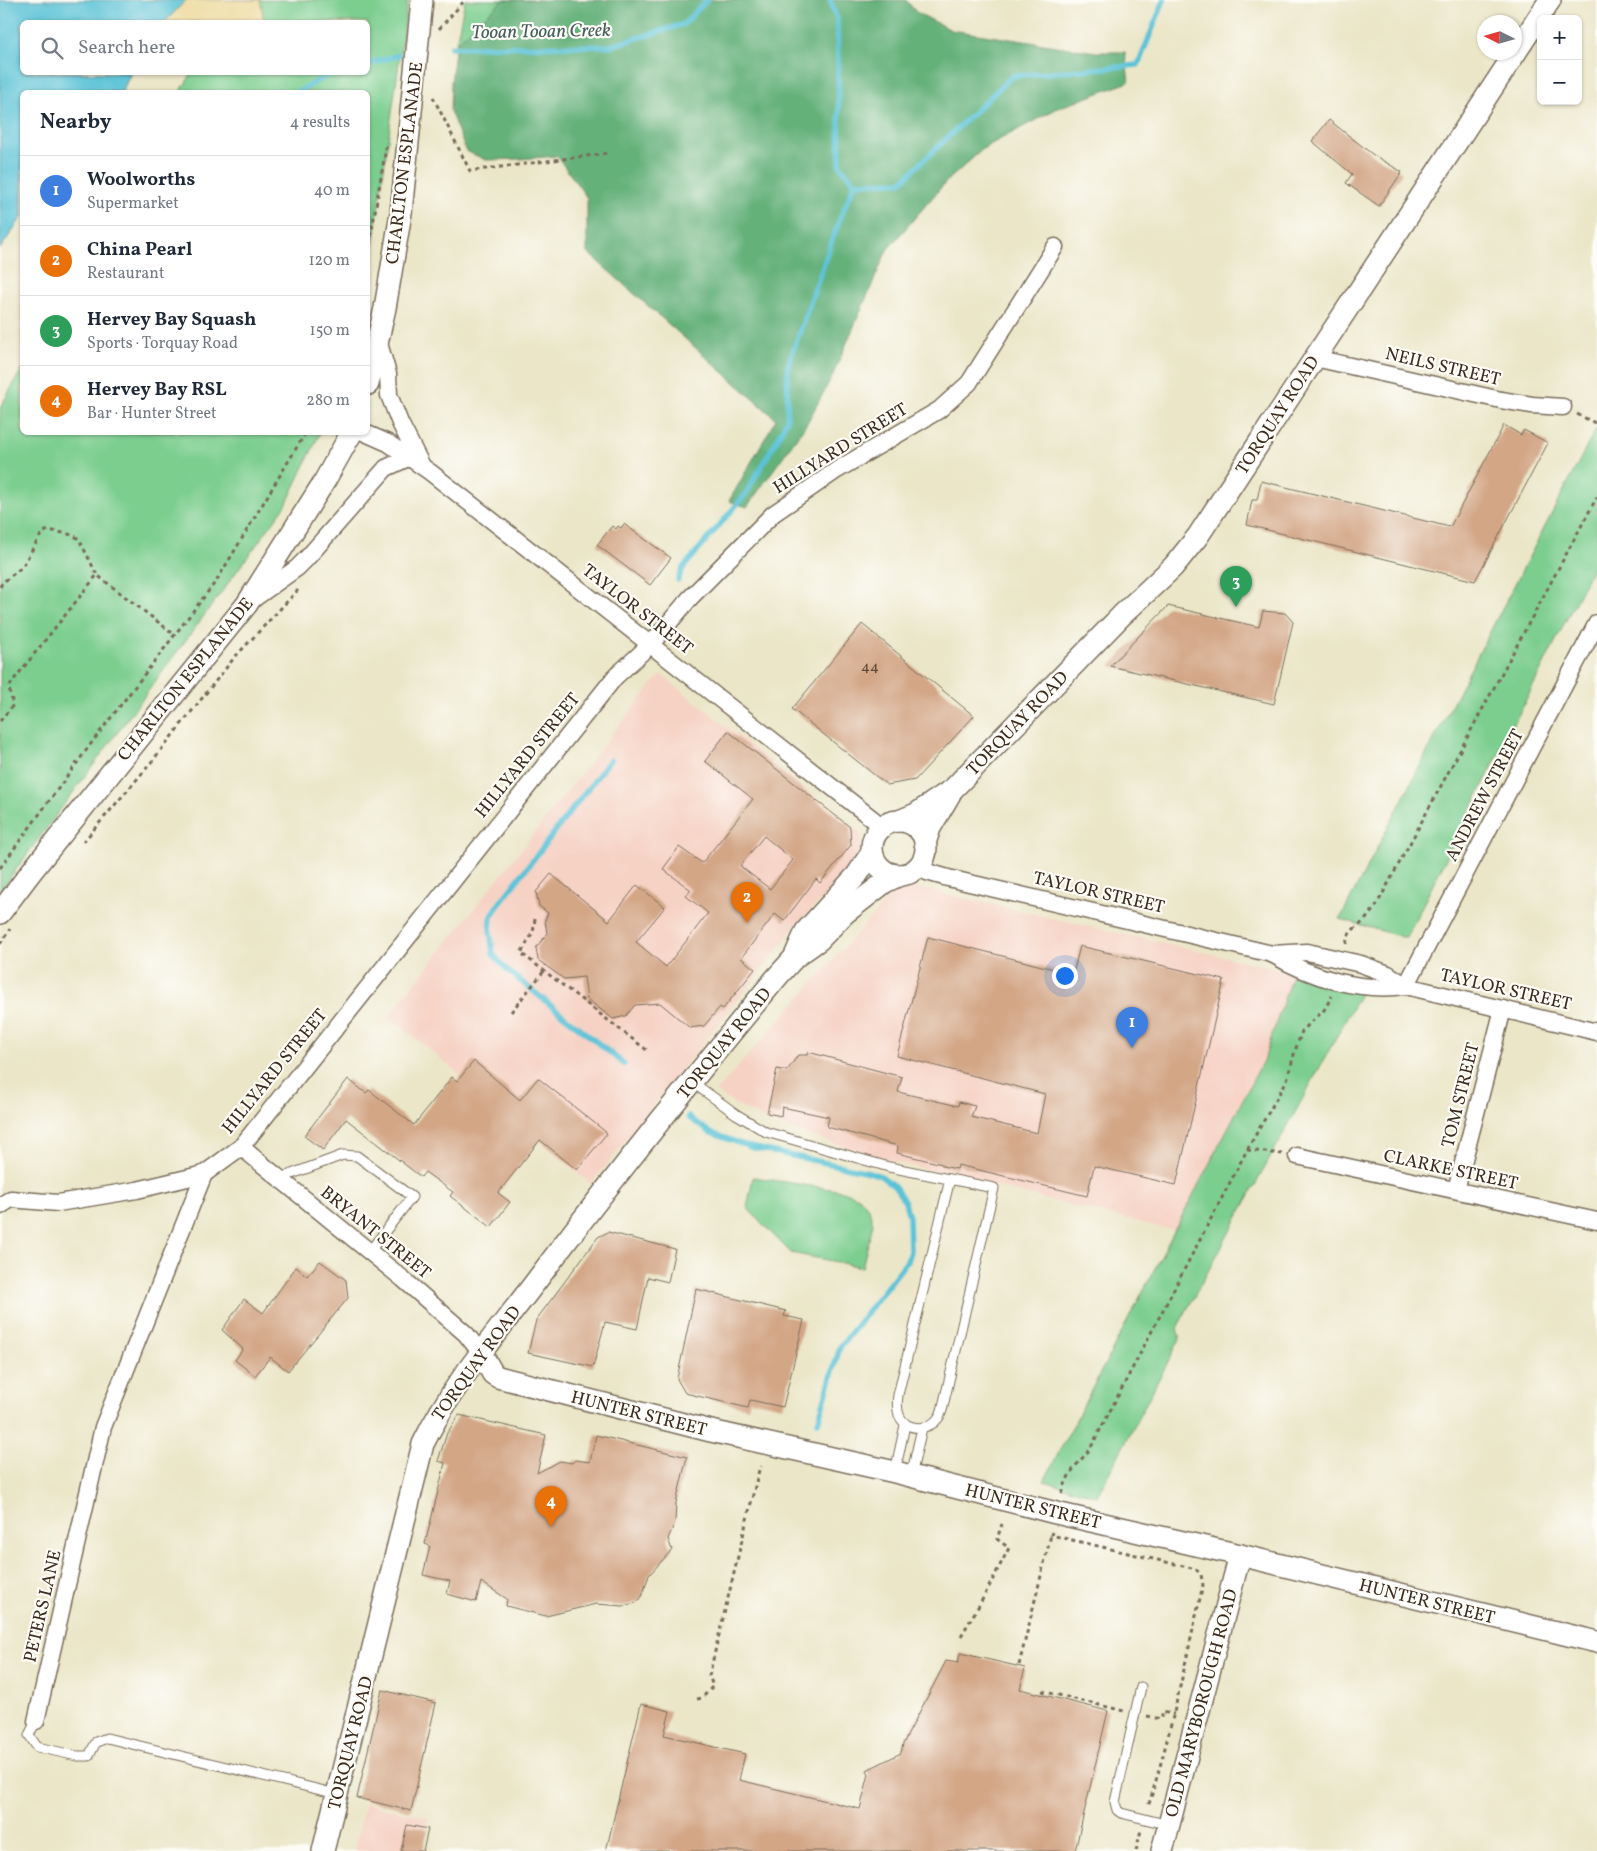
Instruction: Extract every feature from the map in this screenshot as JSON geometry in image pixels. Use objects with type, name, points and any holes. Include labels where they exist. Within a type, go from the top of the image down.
[{"type":"street","name":"CHARLTON ESPLANADE","points":[[370,375],[401,213],[422,0]]},
{"type":"street","name":"TORQUAY ROAD","points":[[899,821],[916,814],[953,789],[1122,615],[1173,568],[1198,536],[1550,0]]},
{"type":"street","name":"HILLYARD STREET","points":[[0,1206],[11,1199],[58,1203],[137,1190],[204,1174],[241,1146],[613,679],[651,644],[690,598],[773,514],[837,470],[939,410],[969,383],[1055,248]]},
{"type":"street","points":[[247,604],[302,563],[386,468],[416,462],[390,395],[388,374],[378,340]]},
{"type":"street","name":"NEILS STREET","points":[[1315,358],[1501,400],[1563,407]]},
{"type":"street","name":"CHARLTON ESPLANADE","points":[[5,921],[31,872],[247,604],[324,482],[350,435]]},
{"type":"street","name":"TAYLOR STREET","points":[[370,435],[388,443],[416,462],[651,644],[874,820],[880,828]]},
{"type":"street","name":"ANDREW STREET","points":[[1406,986],[1597,623]]},
{"type":"street","name":"TORQUAY ROAD","points":[[925,843],[930,828],[953,789]]},
{"type":"street","points":[[892,821],[908,822],[916,827],[922,834],[925,843],[923,859],[909,871],[885,872],[879,867],[872,852],[874,835],[880,828],[892,821]]},
{"type":"street","name":"TORQUAY ROAD","points":[[795,957],[806,931],[858,875],[872,852]]},
{"type":"street","name":"TORQUAY ROAD","points":[[323,1851],[423,1444],[436,1417],[481,1353],[573,1231],[758,999],[795,957],[819,940],[845,913],[885,882],[909,871]]},
{"type":"street","name":"TAYLOR STREET","points":[[909,871],[927,872],[1272,954],[1307,952],[1361,964],[1388,974],[1406,986]]},
{"type":"street","name":"TAYLOR STREET","points":[[1272,954],[1291,965],[1336,981],[1365,988],[1406,986],[1597,1032]]},
{"type":"street","name":"TOM STREET","points":[[1456,1190],[1503,1008]]},
{"type":"street","name":"BRYANT STREET","points":[[241,1146],[466,1334],[481,1353]]},
{"type":"street","name":"CLARKE STREET","points":[[1297,1156],[1597,1221]]},
{"type":"street","name":"PETERS LANE","points":[[36,1721],[103,1426],[204,1174]]},
{"type":"street","name":"HUNTER STREET","points":[[481,1353],[493,1374],[498,1377],[752,1441],[903,1474],[1056,1513],[1240,1555],[1597,1642]]},
{"type":"street","name":"OLD MARYBOROUGH ROAD","points":[[1162,1851],[1240,1555]]},
{"type":"lane","points":[[692,1082],[736,1114],[766,1132],[889,1168],[994,1188],[939,1417],[931,1426],[922,1428],[906,1425]]},
{"type":"lane","points":[[281,1178],[343,1156],[357,1156],[412,1197],[369,1252]]},
{"type":"lane","points":[[903,1474],[906,1425],[899,1416],[897,1406],[898,1395],[950,1179]]},
{"type":"lane","points":[[903,1474],[922,1428]]},
{"type":"lane","points":[[1141,1687],[1115,1802],[1117,1810],[1121,1813],[1169,1825]]},
{"type":"lane","name":"PETERS LANE","points":[[36,1721],[29,1736],[37,1747],[77,1756],[89,1756],[96,1742],[107,1738],[337,1794]]},
{"type":"path","points":[[439,36],[440,27],[466,0]]},
{"type":"path","points":[[434,91],[433,100],[470,171],[609,153]]},
{"type":"path","points":[[370,240],[388,134]]},
{"type":"path","points":[[1563,407],[1597,424]]},
{"type":"path","points":[[0,868],[93,741],[217,580],[304,435]]},
{"type":"path","points":[[1341,960],[1348,936],[1353,928],[1363,922],[1374,908],[1597,498]]},
{"type":"path","points":[[0,587],[2,582],[22,567],[42,533],[48,530],[73,535],[80,539],[97,575],[175,635]]},
{"type":"path","points":[[0,721],[13,705],[10,688],[12,682],[97,575]]},
{"type":"path","points":[[81,843],[146,770],[234,658],[302,586]]},
{"type":"path","points":[[535,919],[533,933],[521,953],[648,1051]]},
{"type":"path","points":[[0,944],[5,921]]},
{"type":"path","points":[[511,1012],[544,971]]},
{"type":"path","points":[[1019,1665],[1056,1513],[1066,1480],[1073,1468],[1090,1449],[1247,1150],[1287,1080],[1302,1031],[1330,1002],[1336,981]]},
{"type":"path","points":[[1247,1150],[1297,1156]]},
{"type":"path","points":[[697,1699],[702,1698],[713,1686],[709,1676],[761,1466]]},
{"type":"path","points":[[961,1636],[982,1602],[1009,1548],[996,1539],[1002,1524]]},
{"type":"path","points":[[1051,1535],[1196,1569],[1201,1576],[1202,1585],[1174,1714],[1136,1851]]},
{"type":"path","points":[[1042,1691],[1161,1719],[1163,1711],[1174,1714]]},
{"type":"shaded area","points":[[662,675],[859,832],[862,839],[861,851],[859,856],[819,902],[800,921],[591,1184],[389,1016],[654,682]]},
{"type":"shaded area","points":[[901,884],[1283,970],[1292,975],[1265,1057],[1175,1231],[880,1158],[772,1123],[734,1104],[716,1091]]},
{"type":"shaded area","points":[[365,1803],[429,1818],[421,1851],[354,1851]]},
{"type":"green space","points":[[233,0],[408,0],[370,266],[370,90],[181,90],[191,75],[370,75],[370,20],[221,20]]},
{"type":"green space","points":[[465,0],[542,0],[456,43]]},
{"type":"green space","points":[[503,0],[906,0],[916,12],[951,30],[1096,52],[1125,52],[1129,82],[1058,108],[984,148],[945,183],[887,250],[832,377],[807,423],[747,507],[729,501],[776,419],[587,252],[587,198],[557,156],[486,160],[466,151],[450,111],[456,43]]},
{"type":"green space","points":[[20,373],[20,435],[319,435],[286,505],[0,891],[0,408]]},
{"type":"green space","points":[[1597,427],[1597,559],[1406,938],[1340,919]]},
{"type":"green space","points":[[1292,975],[1361,992],[1177,1328],[1180,1339],[1097,1496],[1044,1481],[1265,1057]]},
{"type":"green space","points":[[753,1177],[843,1191],[859,1197],[869,1209],[873,1224],[862,1267],[791,1253],[747,1208]]},
{"type":"sand","points":[[148,0],[260,0],[264,20],[150,20]]},
{"type":"water","points":[[0,0],[186,0],[167,20],[20,20],[20,75],[130,75],[123,90],[20,90],[20,220],[0,249]]},
{"type":"building","points":[[1329,120],[1372,154],[1402,172],[1379,206],[1346,183],[1352,174],[1312,141]]},
{"type":"building","points":[[1504,425],[1521,435],[1524,430],[1548,443],[1475,581],[1247,525],[1252,500],[1257,500],[1261,481],[1450,527]]},
{"type":"building","points":[[624,524],[671,558],[650,585],[597,545],[612,526],[616,529],[618,526],[621,528]]},
{"type":"building","points":[[1168,606],[1259,627],[1263,611],[1285,613],[1293,622],[1274,704],[1110,666]]},
{"type":"building","points":[[862,624],[974,716],[915,780],[887,785],[792,709]]},
{"type":"building","points":[[728,731],[850,827],[851,845],[820,883],[816,879],[784,921],[775,914],[741,958],[755,969],[723,1009],[720,1007],[704,1026],[690,1028],[660,1003],[635,1005],[626,1016],[613,1019],[587,999],[584,977],[564,979],[538,960],[536,948],[547,934],[545,920],[548,913],[539,906],[536,892],[551,874],[609,921],[637,885],[665,907],[636,942],[666,967],[708,913],[686,896],[691,890],[663,869],[679,847],[702,863],[753,799],[705,761]],"holes":[[[764,836],[793,860],[770,889],[740,866]]]},
{"type":"building","points":[[928,937],[1073,974],[1080,946],[1224,980],[1176,1185],[1094,1166],[1087,1196],[958,1165],[957,1169],[942,1166],[942,1164],[897,1153],[898,1146],[827,1127],[829,1117],[782,1107],[781,1116],[767,1113],[777,1069],[787,1071],[798,1055],[807,1055],[808,1052],[902,1077],[898,1092],[958,1106],[959,1102],[975,1106],[971,1117],[1037,1133],[1045,1094],[897,1056]]},
{"type":"building","points":[[474,1061],[520,1100],[538,1078],[607,1133],[577,1170],[540,1140],[498,1193],[510,1202],[491,1227],[450,1196],[453,1192],[425,1172],[421,1177],[346,1119],[323,1150],[304,1136],[348,1079],[366,1093],[369,1090],[414,1125],[452,1077],[457,1081]]},
{"type":"building","points":[[608,1232],[675,1249],[668,1282],[648,1277],[637,1329],[605,1322],[593,1367],[528,1353],[536,1320],[598,1237]]},
{"type":"building","points":[[320,1261],[346,1280],[348,1298],[288,1371],[270,1357],[255,1376],[235,1360],[243,1349],[222,1330],[244,1299],[263,1313],[296,1267],[307,1276]]},
{"type":"building","points":[[696,1289],[786,1311],[784,1316],[804,1320],[783,1407],[750,1400],[748,1408],[685,1393],[677,1379]]},
{"type":"building","points":[[459,1415],[546,1435],[537,1473],[560,1461],[572,1463],[575,1460],[590,1462],[596,1435],[687,1457],[676,1503],[675,1522],[668,1539],[672,1550],[649,1575],[642,1596],[636,1603],[623,1606],[596,1604],[546,1616],[506,1606],[507,1599],[481,1582],[476,1602],[447,1594],[450,1581],[423,1575],[430,1546],[425,1544],[445,1463],[438,1461],[447,1433]]},
{"type":"building","points":[[960,1653],[1025,1668],[1020,1689],[1108,1711],[1075,1851],[606,1851],[641,1704],[670,1711],[664,1735],[745,1754],[739,1780],[860,1809],[869,1774],[867,1770],[901,1753],[903,1744],[946,1661],[958,1663]]},
{"type":"building","points":[[382,1690],[436,1703],[411,1811],[357,1798]]},
{"type":"building","points":[[407,1825],[428,1829],[423,1851],[401,1851]]},
{"type":"waterway","name":"Tooan Tooan Creek","points":[[451,47],[611,46],[684,24],[707,0]]},
{"type":"waterway","name":"Tooan Tooan Creek","points":[[830,0],[837,19],[840,166],[855,183],[901,182],[1012,76],[1138,65],[1164,0]]},
{"type":"waterway","name":"Tooan Tooan Creek","points":[[370,63],[399,55]]},
{"type":"waterway","name":"Tooan Tooan Creek","points":[[302,90],[328,75]]},
{"type":"waterway","points":[[678,580],[683,568],[745,495],[787,419],[788,365],[839,221],[855,183]]},
{"type":"waterway","points":[[610,760],[499,904],[491,917],[490,931],[493,954],[507,970],[624,1064]]},
{"type":"waterway","points":[[688,1117],[711,1133],[750,1147],[881,1176],[894,1186],[905,1202],[909,1217],[910,1251],[907,1261],[840,1347],[818,1422]]},
{"type":"place","name":"Hervey Bay Squash","points":[[1236,607]]},
{"type":"place","name":"China Pearl","points":[[747,923]]},
{"type":"place","name":"Woolworths","points":[[1132,1048]]},
{"type":"place","name":"Hervey Bay RSL","points":[[551,1527]]}]
